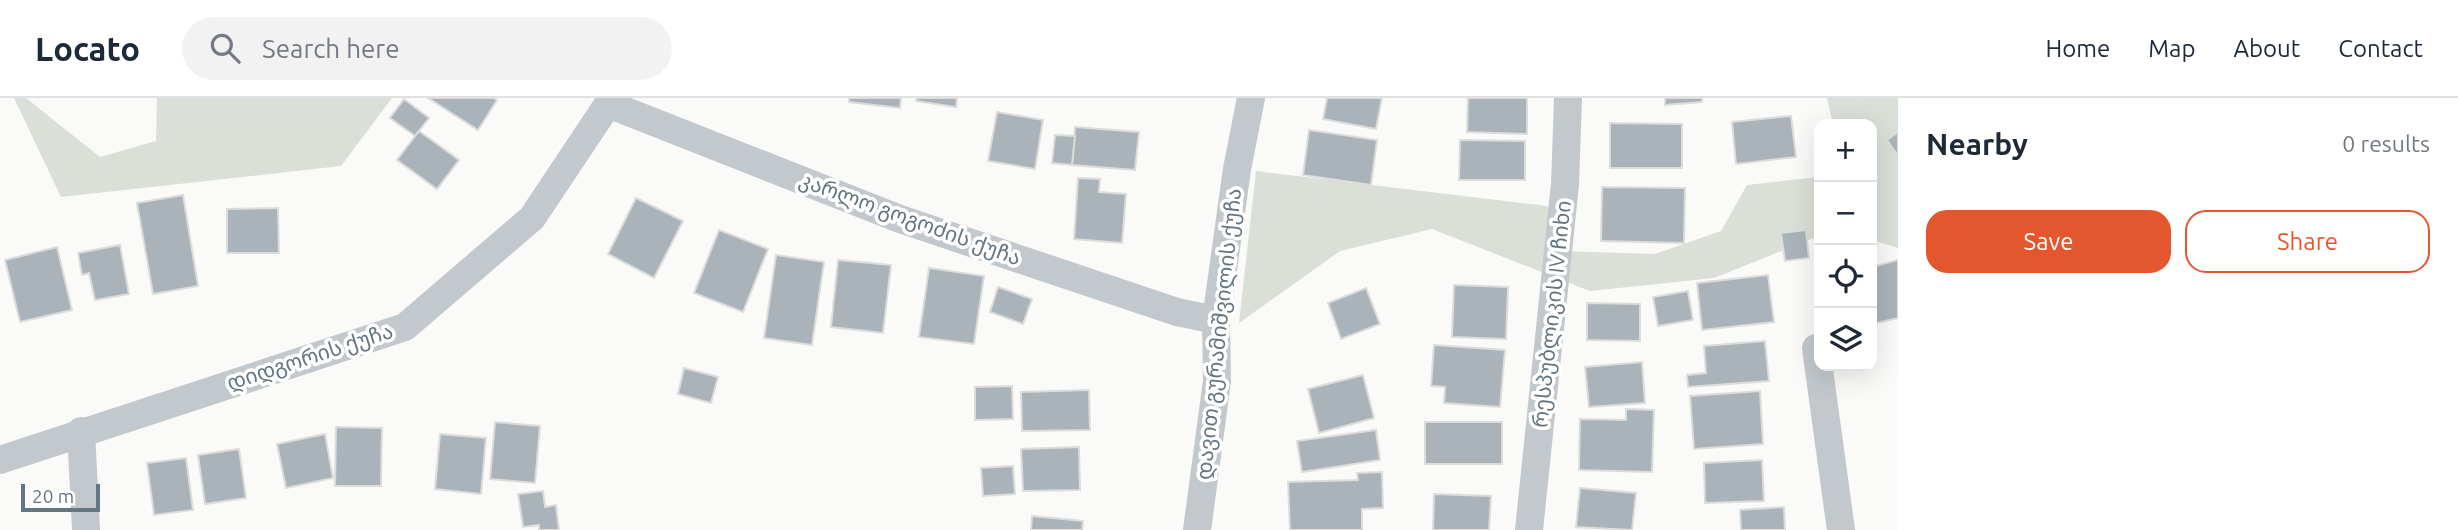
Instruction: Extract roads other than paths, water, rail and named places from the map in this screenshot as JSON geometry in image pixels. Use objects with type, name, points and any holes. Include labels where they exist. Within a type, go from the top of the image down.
[{"type":"street","name":"დავით გურამიშვილის ქუჩა","points":[[1197,530],[1217,381],[1216,320],[1237,169],[1251,98]]},
{"type":"street","name":"რესპუბლიკის IV ჩიხი","points":[[1529,530],[1565,184],[1568,98]]},
{"type":"street","name":"კარლო გოგოძის ქუჩა","points":[[610,101],[900,219],[1177,312],[1216,320]]},
{"type":"street","name":"დიდგორის ქუჩა","points":[[0,460],[81,431],[405,327],[532,218],[610,101]]},
{"type":"street","points":[[1819,371],[1841,530]]},
{"type":"street","points":[[81,431],[86,530]]}]
